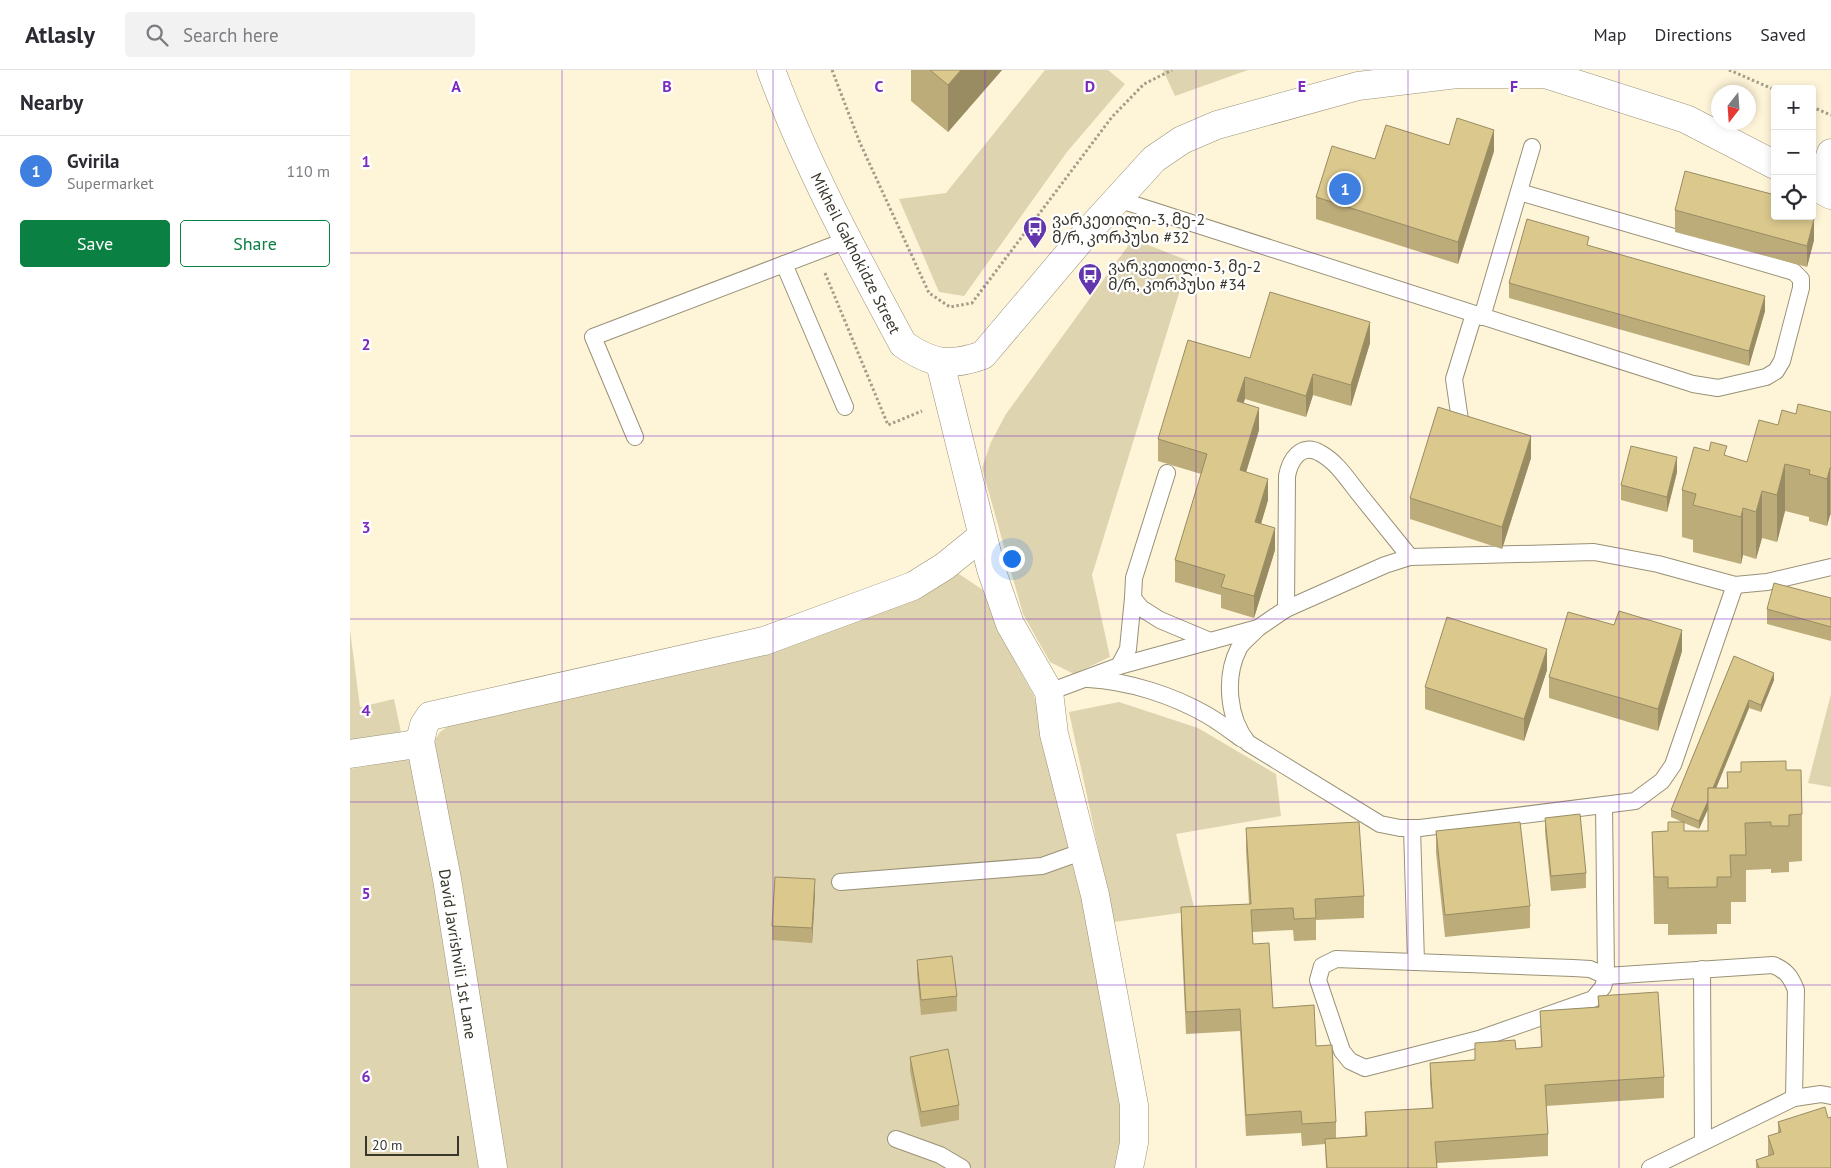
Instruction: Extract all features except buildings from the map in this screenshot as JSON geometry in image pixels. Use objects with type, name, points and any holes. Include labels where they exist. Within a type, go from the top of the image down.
[{"type":"street","name":"Mikheil Gakhokidze Street","points":[[771,70],[788,114],[847,240],[903,344],[919,355],[940,363],[966,361],[982,355],[1154,159],[1182,140],[1216,125],[1358,86],[1457,74],[1545,74],[1686,118],[1771,163]]},
{"type":"street","points":[[1821,190],[1831,153]]},
{"type":"street","points":[[940,363],[982,536],[1010,624],[1048,692],[1054,734],[1095,895],[1134,1105],[1134,1142],[1129,1168]]},
{"type":"street","points":[[350,754],[410,745],[420,741],[424,725],[430,716],[764,641],[913,586],[945,566],[982,536]]},
{"type":"street","name":"David Javrishvili 1st Lane","points":[[420,741],[447,879],[493,1168]]},
{"type":"lane","points":[[1460,420],[1454,379],[1478,315],[1532,147]]},
{"type":"lane","points":[[1117,199],[1693,384],[1718,388],[1766,377],[1776,371],[1782,361],[1801,288],[1800,279],[1794,272],[1519,192]]},
{"type":"lane","points":[[635,437],[593,337],[847,240]]},
{"type":"lane","points":[[784,264],[845,407]]},
{"type":"lane","points":[[1286,609],[1287,476],[1290,462],[1298,453],[1308,450],[1319,452],[1337,467],[1410,557]]},
{"type":"lane","points":[[1119,666],[1128,649],[1134,578],[1166,473]]},
{"type":"lane","points":[[1248,743],[1240,733],[1234,718],[1230,693],[1234,664],[1240,648],[1258,628],[1286,609],[1385,565],[1410,557],[1594,552],[1658,564],[1735,585],[1767,582],[1831,567]]},
{"type":"lane","points":[[1083,679],[1107,680],[1132,686],[1176,701],[1206,714],[1248,743],[1380,824],[1412,828],[1634,801],[1662,781],[1672,765],[1735,585]]},
{"type":"lane","points":[[1133,598],[1141,608],[1160,620],[1210,641]]},
{"type":"lane","points":[[1048,692],[1119,666],[1258,628]]},
{"type":"lane","points":[[1604,805],[1606,976],[1603,987],[1594,999],[1479,1039],[1366,1068],[1350,1061],[1342,1051],[1318,980],[1322,966],[1336,959],[1590,969],[1606,976],[1774,965],[1783,968],[1792,978],[1796,990],[1794,1098]]},
{"type":"lane","points":[[1412,828],[1416,962]]},
{"type":"lane","points":[[840,882],[1042,866],[1084,851]]},
{"type":"lane","points":[[1702,969],[1703,1142]]},
{"type":"lane","points":[[1650,1168],[1794,1098],[1821,1094],[1831,1096]]},
{"type":"lane","points":[[896,1139],[940,1155],[962,1168]]},
{"type":"path","points":[[832,70],[860,143],[929,293],[950,307],[972,303],[1112,117],[1144,84],[1172,70]]},
{"type":"path","points":[[1729,70],[1771,88]]},
{"type":"path","points":[[1816,109],[1831,116]]},
{"type":"path","points":[[816,251],[888,425],[949,400]]},
{"type":"shaded area","points":[[1045,70],[1108,70],[1125,84],[1067,152],[964,296],[939,292],[899,199],[946,193]]},
{"type":"shaded area","points":[[1163,70],[1248,70],[1175,96]]},
{"type":"shaded area","points":[[1133,239],[1189,261],[1092,575],[1110,657],[1074,674],[1050,662],[1023,614],[982,468],[991,442],[1006,414]]},
{"type":"shaded area","points":[[956,572],[989,594],[1003,640],[1034,696],[1086,895],[1125,1103],[1120,1168],[350,1168],[350,769],[404,760],[430,747],[440,732],[460,718]]},
{"type":"shaded area","points":[[350,630],[360,707],[394,699],[401,732],[350,740]]},
{"type":"shaded area","points":[[1831,694],[1831,787],[1808,783]]},
{"type":"shaded area","points":[[1119,702],[1198,728],[1276,774],[1281,816],[1176,834],[1195,911],[1114,922],[1069,712]]},
{"type":"place","name":"Gvirila","points":[[1345,189]]},
{"type":"place","name":"ვარკეთილი-3, მე-2 მ/რ, კორპუსი #32","points":[[1035,249]]},
{"type":"place","name":"ვარკეთილი-3, მე-2 მ/რ, კორპუსი #34","points":[[1090,296]]}]
